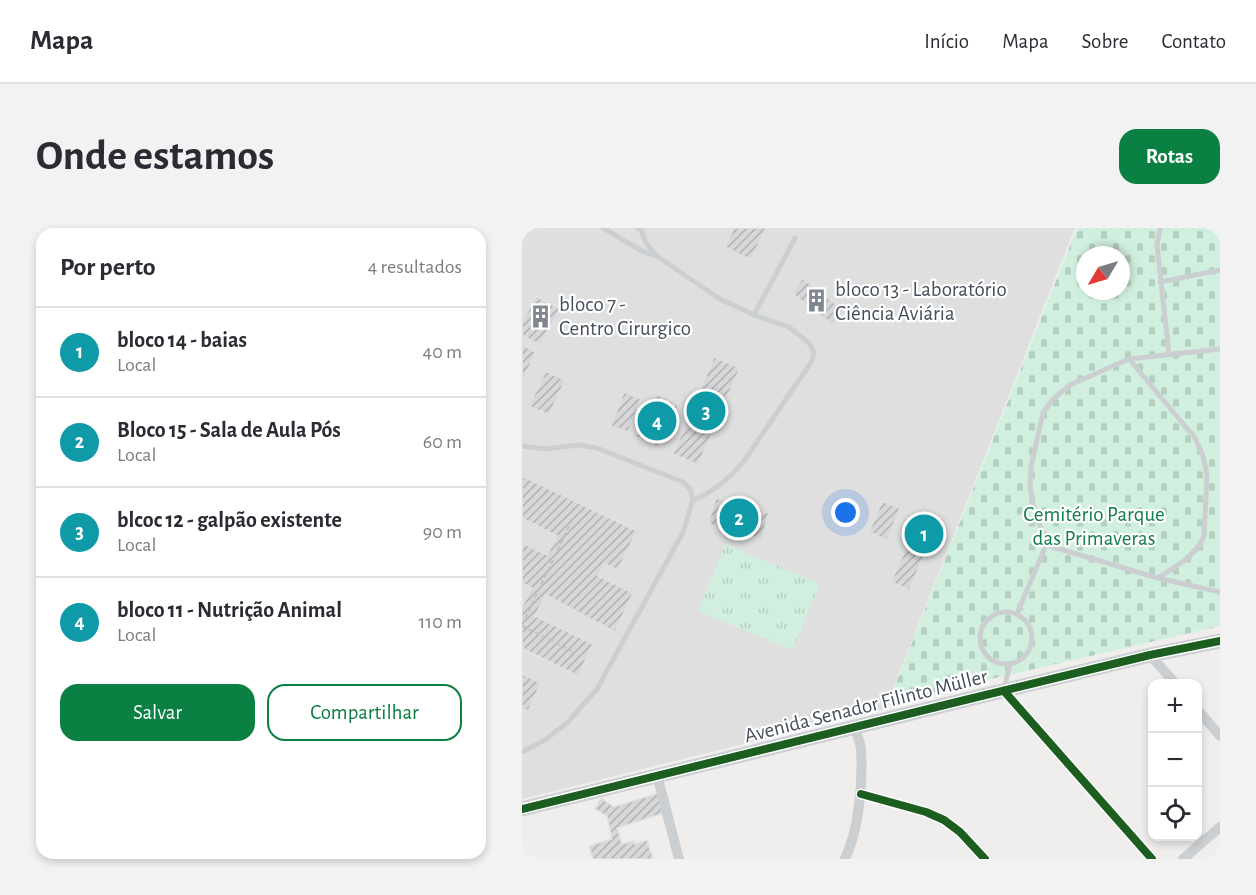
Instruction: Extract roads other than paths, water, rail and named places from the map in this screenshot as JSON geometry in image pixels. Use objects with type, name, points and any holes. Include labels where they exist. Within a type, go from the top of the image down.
[{"type":"street","name":"Avenida Senador Filinto Müller","points":[[522,809],[1150,655],[1220,641]]},
{"type":"street","points":[[1150,655],[1171,679]]},
{"type":"street","points":[[1004,691],[1152,859]]},
{"type":"street","points":[[1202,716],[1220,736]]},
{"type":"street","points":[[845,859],[850,848],[861,794],[861,747],[854,727]]},
{"type":"street","points":[[657,775],[679,859]]},
{"type":"street","points":[[861,794],[926,812],[944,820],[960,832],[985,859]]},
{"type":"street","points":[[1183,859],[1220,827]]},
{"type":"lane","points":[[603,228],[642,251],[658,257],[720,299],[754,315],[789,327],[809,343],[814,352],[812,361],[744,461],[732,475],[705,495],[693,500]]},
{"type":"lane","points":[[1160,228],[1156,245],[1169,354]]},
{"type":"lane","points":[[629,243],[638,241],[640,229]]},
{"type":"lane","points":[[640,229],[646,243],[658,257]]},
{"type":"lane","points":[[754,315],[795,238]]},
{"type":"lane","points":[[1160,282],[1220,270]]},
{"type":"lane","points":[[1017,614],[1046,545],[1032,500],[1030,485],[1031,467],[1043,413],[1053,399],[1070,385],[1129,359],[1220,349]]},
{"type":"lane","points":[[1129,359],[1196,438],[1207,474],[1204,536],[1201,544],[1193,554],[1158,578]]},
{"type":"lane","points":[[522,446],[545,449],[578,445],[597,448],[683,482],[690,489],[693,500],[684,532],[597,689],[568,722],[545,740],[522,752]]},
{"type":"lane","points":[[1046,545],[1158,578],[1220,592]]},
{"type":"lane","points":[[1010,612],[1017,614],[1028,624],[1031,631],[1032,638],[1028,652],[1017,662],[1010,664],[1002,664],[988,658],[979,638],[984,624],[995,614],[1010,612]]},
{"type":"lane","points":[[1004,691],[1010,664]]},
{"type":"place","name":"bloco 13 - Laboratório Ciência Aviária","points":[[817,301]]},
{"type":"place","name":"bloco 7 - Centro Cirurgico","points":[[541,316]]},
{"type":"place","name":"blcoc 12 - galpão existente","points":[[706,411]]},
{"type":"place","name":"bloco 11 - Nutrição Animal","points":[[657,421]]},
{"type":"place","name":"Bloco 15 - Sala de Aula Pós","points":[[739,518]]},
{"type":"place","name":"bloco 14 - baias","points":[[924,534]]},
{"type":"park label","name":"Cemitério Parque das Primaveras","points":[[1094,526]]}]
